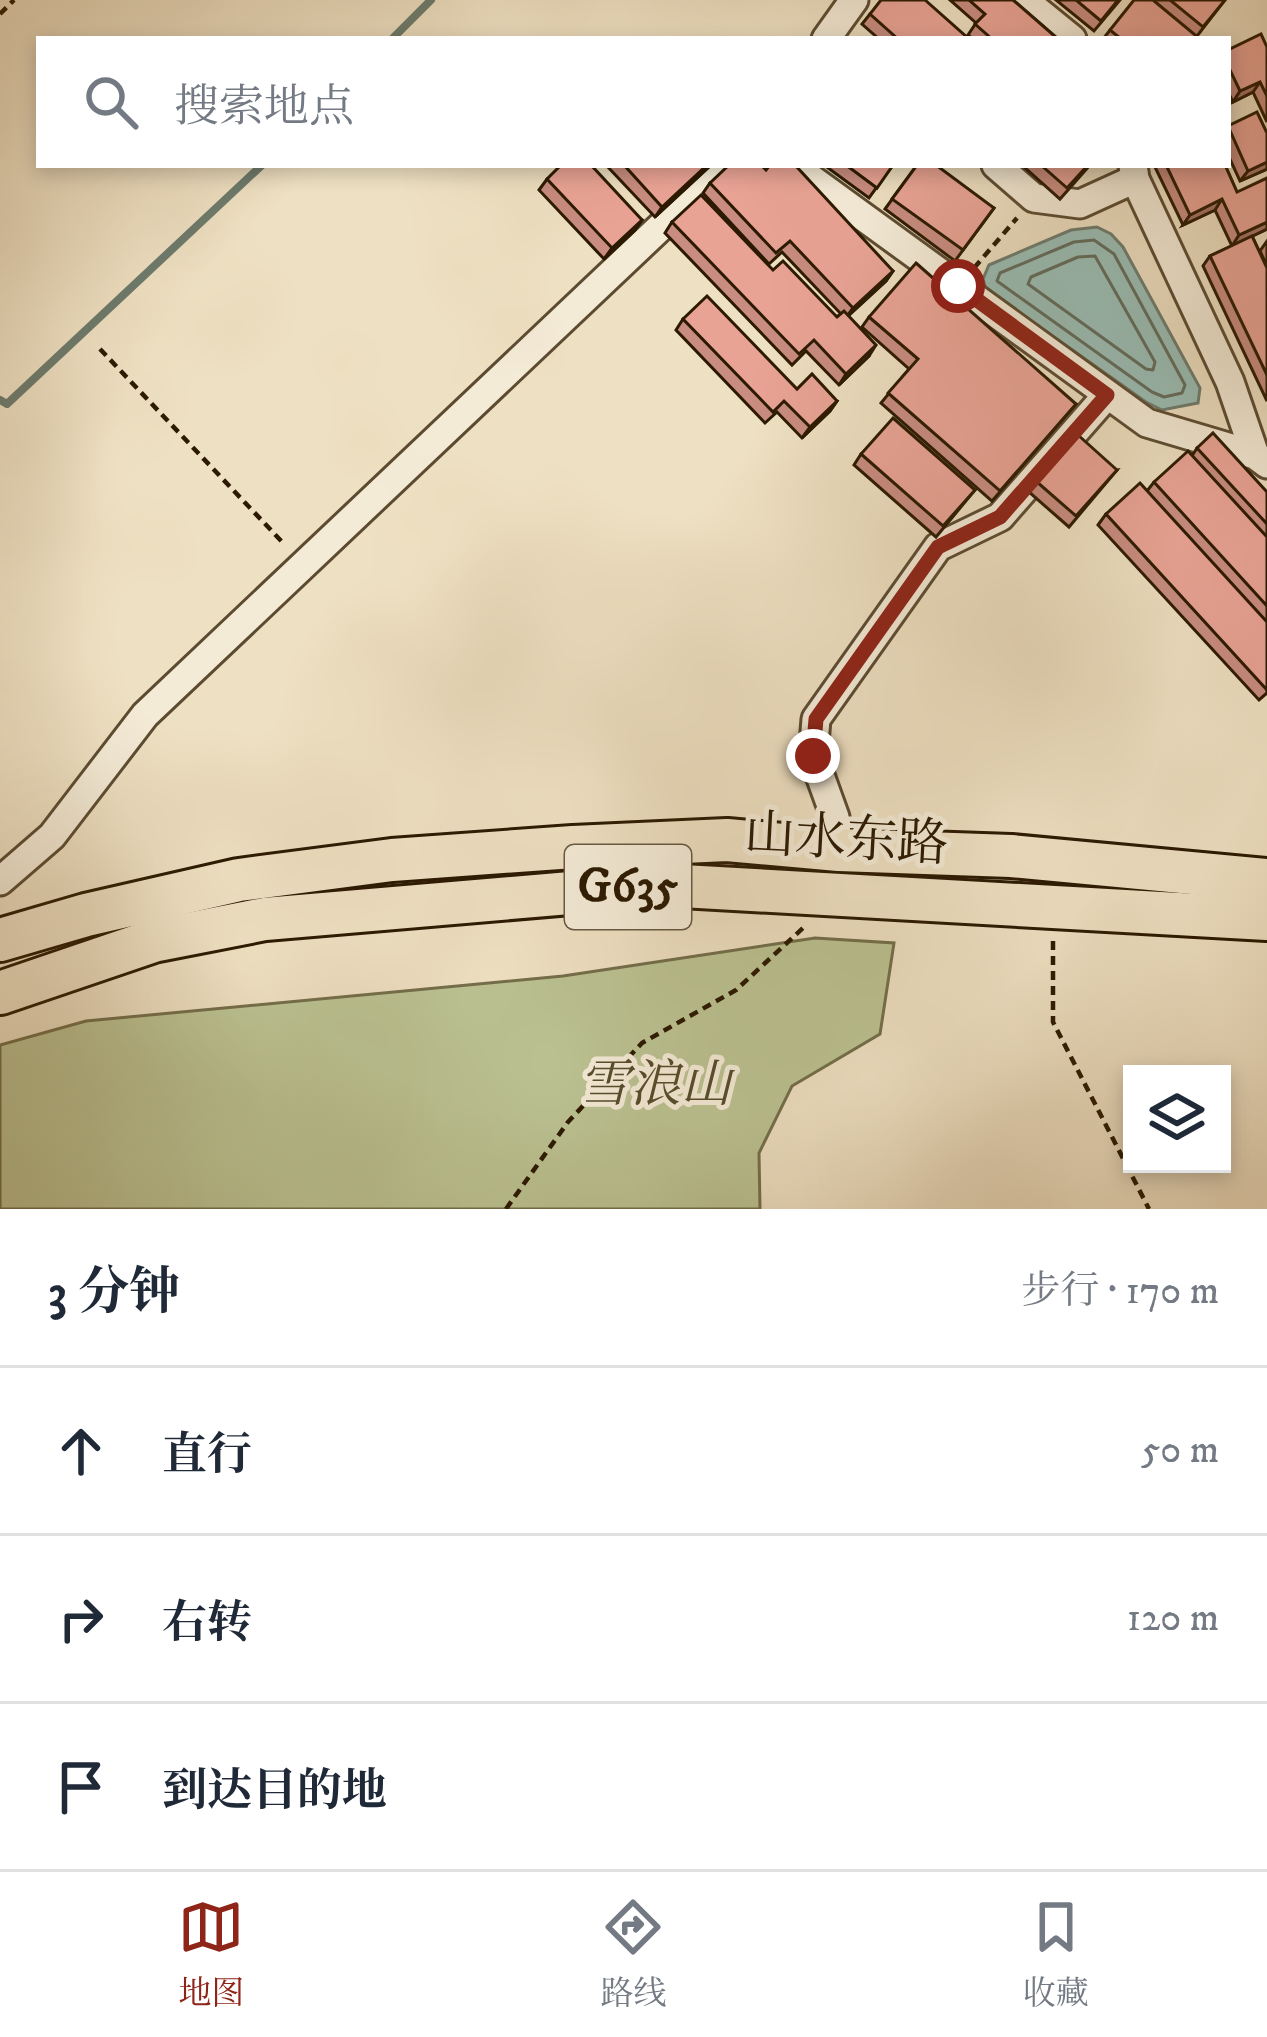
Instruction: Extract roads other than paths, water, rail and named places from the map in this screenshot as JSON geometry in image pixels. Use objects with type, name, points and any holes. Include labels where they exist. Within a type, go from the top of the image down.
[{"type":"highway","name":"山水东路","points":[[0,940],[239,880],[392,860],[727,840],[839,850],[1011,856],[1267,880]]},
{"type":"highway","name":"山水东路","points":[[0,994],[153,941],[265,920],[664,885],[1267,919]]},
{"type":"street","points":[[835,36],[854,0]]},
{"type":"street","points":[[1024,0],[1068,36]]},
{"type":"street","points":[[0,881],[52,836],[145,715],[723,168]]},
{"type":"street","points":[[796,168],[1147,423],[1261,460]]},
{"type":"street","points":[[1000,168],[1034,197],[1079,204],[1134,172],[1261,460]]},
{"type":"street","points":[[839,850],[835,817],[813,756],[816,719],[938,547],[1000,517],[1107,395]]},
{"type":"water","points":[[1097,227],[1123,247],[1200,388],[1198,403],[1162,410],[1146,402],[986,289],[983,279],[989,265],[1071,230]]},
{"type":"waterway","points":[[395,36],[431,0]]},
{"type":"waterway","points":[[0,400],[7,404],[259,168]]},
{"type":"park label","name":"雪浪山","points":[[655,1086]]}]
